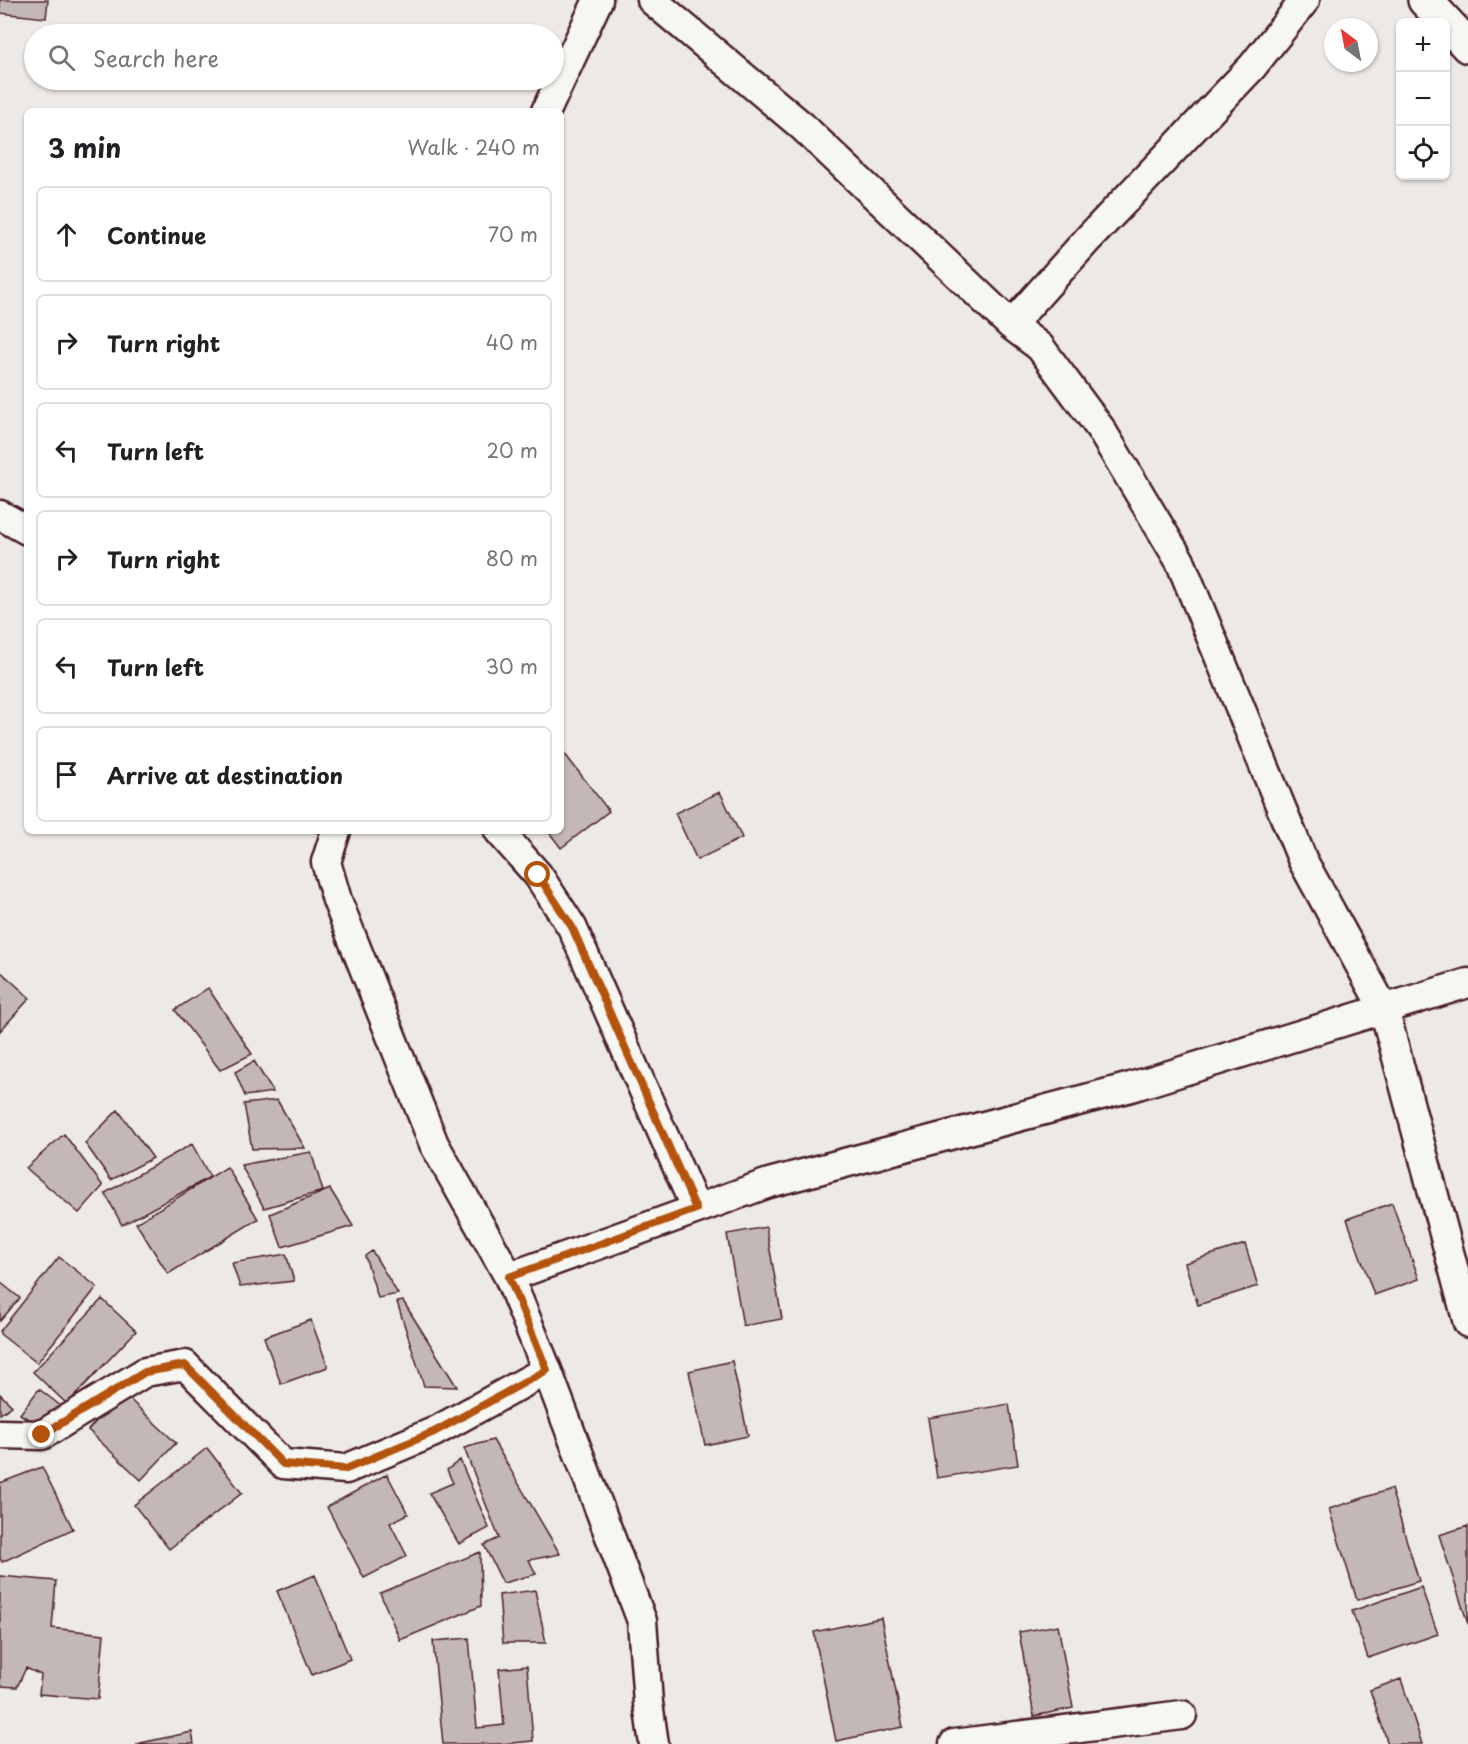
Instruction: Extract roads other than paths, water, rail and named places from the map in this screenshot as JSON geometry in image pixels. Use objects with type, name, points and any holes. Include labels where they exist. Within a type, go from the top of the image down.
[{"type":"highway","points":[[1425,0],[1468,46]]},
{"type":"street","points":[[564,73],[598,0]]},
{"type":"street","points":[[652,0],[802,126],[1011,325],[1040,347],[1100,428],[1179,561],[1303,861],[1384,1009],[1468,1323]]},
{"type":"street","points":[[1011,325],[1088,239],[1252,67],[1305,0]]},
{"type":"street","points":[[547,108],[556,90]]},
{"type":"street","points":[[0,515],[24,528]]},
{"type":"street","points":[[335,834],[326,862],[341,911],[434,1144],[509,1277],[547,1370],[642,1621],[648,1703],[654,1744]]},
{"type":"street","points":[[502,834],[538,875],[572,927],[696,1209]]},
{"type":"street","points":[[509,1277],[769,1183],[1131,1087],[1468,983]]},
{"type":"street","points":[[0,1434],[42,1435],[145,1372],[185,1365],[283,1464],[346,1469],[434,1432],[547,1370]]},
{"type":"street","points":[[954,1744],[1182,1715]]}]
